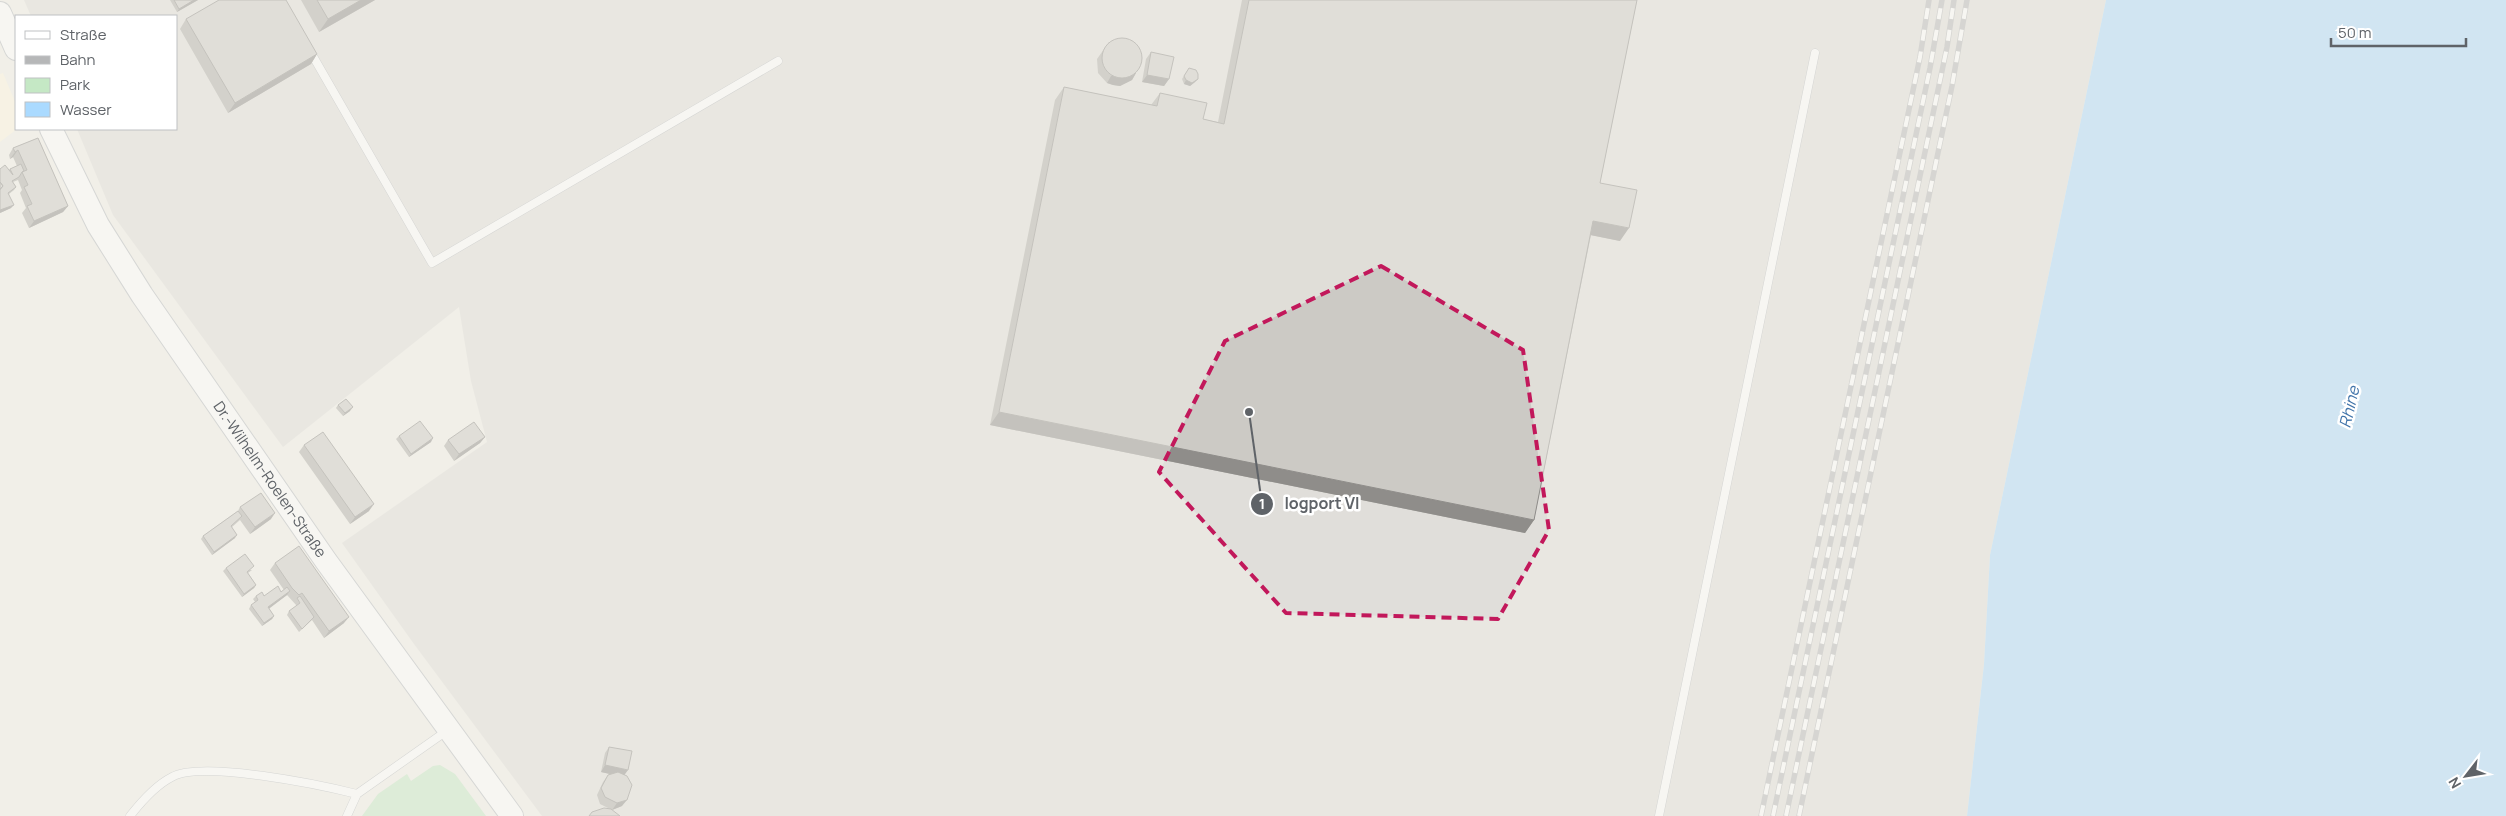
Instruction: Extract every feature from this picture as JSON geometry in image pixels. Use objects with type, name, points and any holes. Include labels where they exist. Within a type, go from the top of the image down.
[{"type":"main road","points":[[0,13],[15,47]]},
{"type":"main road","name":"Dr.-Wilhelm-Roelen-Straße","points":[[51,130],[98,225],[142,295],[326,561],[512,816]]},
{"type":"lane","points":[[305,42],[432,263],[778,61]]},
{"type":"lane","points":[[1659,816],[1815,53]]},
{"type":"lane","points":[[347,816],[356,794],[449,729]]},
{"type":"lane","points":[[130,816],[141,802],[172,776],[194,770],[271,776],[356,794]]},
{"type":"highlighted area","points":[[1381,266],[1523,350],[1549,530],[1498,619],[1286,613],[1159,472],[1225,341]]},
{"type":"shaded area","points":[[24,0],[2106,0],[1990,555],[1984,664],[1967,816],[542,816],[414,644],[342,543],[487,442],[471,381],[459,307],[283,447],[113,215],[77,130],[178,130],[178,15],[31,15]]},
{"type":"shaded area","points":[[3,73],[15,102],[16,130],[0,142],[0,74]]},
{"type":"green space","points":[[440,765],[455,774],[486,816],[362,816],[378,794],[407,774],[411,781],[433,766]]},
{"type":"water","name":"Rhine","points":[[2106,0],[2506,0],[2506,816],[1967,816],[1984,664],[1990,555]]},
{"type":"building","points":[[174,0],[194,0],[179,9]]},
{"type":"building","points":[[219,0],[286,0],[317,54],[235,103],[186,19]]},
{"type":"building","points":[[317,0],[361,0],[328,19]]},
{"type":"building","points":[[1249,0],[1637,0],[1600,183],[1637,190],[1629,228],[1593,221],[1534,520],[999,412],[1064,87],[1157,106],[1160,93],[1207,103],[1203,119],[1224,124]]},
{"type":"building","points":[[1126,38],[1133,41],[1139,47],[1142,58],[1141,66],[1133,75],[1126,78],[1118,78],[1111,75],[1103,66],[1102,54],[1105,47],[1114,39]]},
{"type":"building","points":[[1151,52],[1174,57],[1169,79],[1147,75]]},
{"type":"building","points":[[1189,68],[1196,70],[1198,74],[1198,79],[1192,83],[1186,80],[1184,76]]},
{"type":"building","points":[[38,138],[68,206],[34,221],[27,206],[32,204],[24,187],[28,185],[22,172],[27,170],[18,150],[15,152],[13,148]]},
{"type":"building","points":[[21,164],[24,171],[12,181],[16,187],[8,193],[14,205],[0,210],[0,190],[3,186],[0,182],[0,169],[5,165],[13,175],[10,169]]},
{"type":"building","points":[[346,399],[353,407],[345,413],[338,405]]},
{"type":"building","points":[[420,421],[433,438],[411,454],[399,436]]},
{"type":"building","points":[[474,422],[485,437],[459,454],[448,440]]},
{"type":"building","points":[[323,432],[374,504],[355,517],[304,445]]},
{"type":"building","points":[[261,493],[275,513],[255,527],[240,507]]},
{"type":"building","points":[[238,511],[242,516],[231,526],[237,535],[214,552],[203,536]]},
{"type":"building","points":[[299,546],[349,617],[329,631],[302,593],[299,595],[292,588],[275,563]]},
{"type":"building","points":[[245,554],[254,566],[247,572],[256,585],[244,594],[226,568]]},
{"type":"building","points":[[278,586],[281,592],[287,587],[290,591],[268,607],[274,616],[264,623],[251,605],[258,600],[256,596],[262,592],[264,596]]},
{"type":"building","points":[[300,596],[314,617],[302,629],[289,611],[300,603],[297,598]]},
{"type":"building","points":[[609,747],[632,751],[628,770],[605,765]]},
{"type":"building","points":[[618,772],[627,776],[632,785],[627,800],[617,803],[605,797],[601,788],[608,775]]},
{"type":"building","points":[[604,808],[611,809],[620,816],[589,816],[592,812]]},
{"type":"railway","points":[[1761,816],[1920,57],[1929,0]]},
{"type":"railway","points":[[1773,816],[1930,68],[1942,0]]},
{"type":"railway","points":[[1786,816],[1947,47],[1954,0]]},
{"type":"railway","points":[[1799,816],[1952,86],[1967,0]]},
{"type":"place","name":"logport VI","points":[[1249,412]]}]
